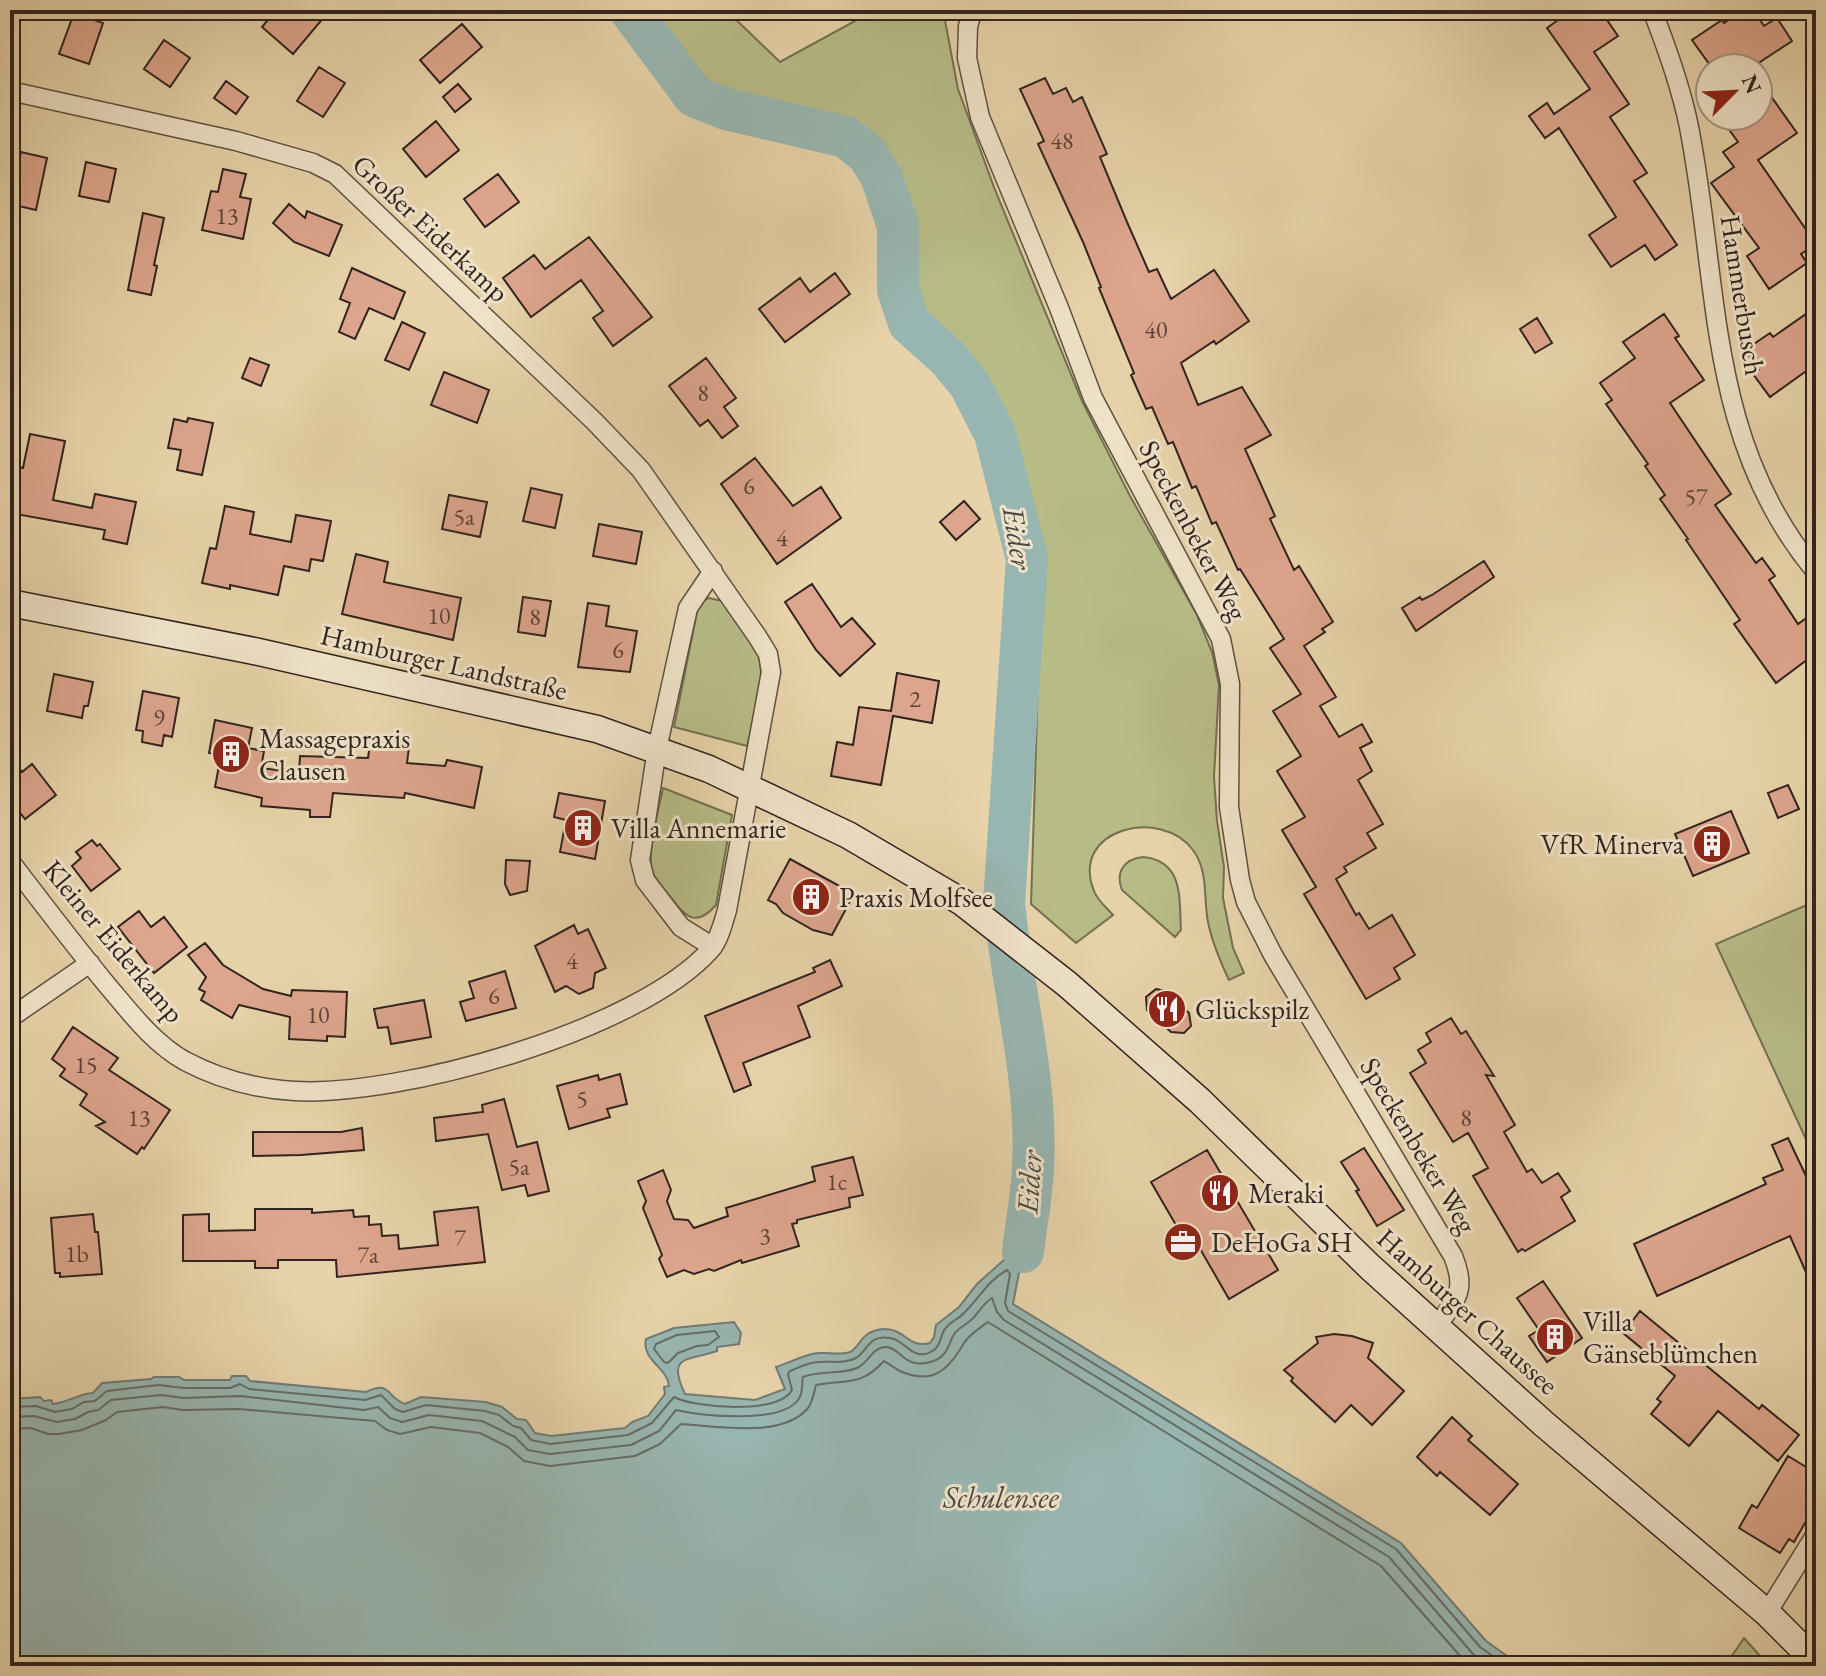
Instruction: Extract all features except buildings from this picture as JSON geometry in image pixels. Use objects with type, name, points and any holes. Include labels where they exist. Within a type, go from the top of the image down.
[{"type":"main road","name":"Hamburger Landstraße","points":[[10,603],[254,651],[597,729],[657,749],[750,787],[848,835]]},
{"type":"main road","name":"Hamburger Chaussee","points":[[848,835],[962,902],[1067,984],[1200,1101],[1436,1327],[1544,1424],[1767,1613],[1816,1662]]},
{"type":"street","name":"Speckenbeker Weg","points":[[973,10],[968,26],[967,58],[980,117],[1093,398],[1221,639],[1230,684],[1229,807],[1246,902],[1273,955],[1453,1256],[1462,1277],[1457,1300],[1436,1327]]},
{"type":"street","name":"Hammerbusch","points":[[1652,10],[1669,54],[1689,126],[1723,364],[1734,414],[1746,453],[1772,511],[1792,543],[1816,572]]},
{"type":"street","name":"Großer Eiderkamp","points":[[10,91],[236,141],[313,163],[335,174],[604,431],[641,470],[713,571],[768,654],[771,672],[750,787]]},
{"type":"street","points":[[713,571],[688,608],[657,749],[640,860],[645,880],[681,927],[713,947]]},
{"type":"street","name":"Kleiner Eiderkamp","points":[[10,861],[142,1027],[183,1060],[233,1082],[296,1091],[370,1086],[436,1074],[535,1047],[620,1012],[690,969],[713,947],[727,910],[750,787]]},
{"type":"street","points":[[10,1018],[90,963]]},
{"type":"street","points":[[1767,1613],[1816,1534]]},
{"type":"green space","points":[[646,10],[726,10],[780,62],[875,10],[943,10],[958,89],[995,190],[1082,401],[1130,496],[1197,615],[1212,652],[1219,685],[1214,777],[1224,867],[1223,898],[1233,948],[1244,973],[1229,980],[1219,959],[1208,922],[1198,858],[1179,837],[1161,829],[1141,827],[1122,831],[1106,839],[1095,852],[1090,869],[1094,891],[1113,915],[1076,943],[1031,904],[1042,559],[991,386],[922,319],[914,286],[914,222],[900,174],[877,146],[845,117],[718,93],[654,23]]},
{"type":"green space","points":[[709,598],[722,601],[755,647],[759,659],[761,684],[747,746],[674,727],[699,602]]},
{"type":"green space","points":[[663,788],[732,815],[716,905],[702,917],[685,914],[653,872],[651,846]]},
{"type":"green space","points":[[1143,857],[1166,866],[1177,883],[1181,930],[1175,937],[1122,890],[1120,878],[1123,868],[1131,860]]},
{"type":"green space","points":[[1816,901],[1816,1161],[1716,944]]},
{"type":"green space","points":[[1744,1638],[1769,1666],[1725,1666]]},
{"type":"water","name":"Schulensee","points":[[1015,1250],[1023,1252],[1013,1304],[1401,1543],[1486,1641],[1521,1666],[10,1666],[10,1399],[40,1397],[44,1401],[51,1400],[53,1404],[93,1393],[102,1383],[154,1377],[230,1380],[232,1376],[246,1376],[250,1381],[366,1392],[380,1388],[405,1404],[421,1397],[486,1402],[502,1407],[517,1419],[526,1420],[535,1433],[551,1436],[625,1428],[648,1416],[665,1394],[664,1387],[669,1386],[664,1374],[647,1353],[646,1339],[674,1328],[734,1322],[741,1333],[739,1344],[717,1347],[717,1351],[683,1361],[679,1365],[680,1381],[685,1394],[755,1400],[785,1389],[776,1367],[812,1354],[850,1352],[866,1335],[877,1330],[892,1330],[917,1343],[930,1343],[936,1325],[959,1307],[977,1284]]},
{"type":"waterway","name":"Eider","points":[[630,10],[694,96],[726,109],[846,137],[868,155],[881,176],[898,226],[898,290],[909,323],[948,358],[970,385],[995,434],[1027,559],[1004,903],[1028,1068],[1034,1134],[1023,1252]]},
{"type":"place","name":"Massagepraxis Clausen","points":[[231,754]]},
{"type":"place","name":"Villa Annemarie","points":[[583,828]]},
{"type":"place","name":"VfR Minerva","points":[[1712,844]]},
{"type":"place","name":"Praxis Molfsee","points":[[811,897]]},
{"type":"place","name":"Glückspilz","points":[[1167,1009]]},
{"type":"place","name":"Meraki","points":[[1220,1193]]},
{"type":"place","name":"DeHoGa SH","points":[[1183,1242]]},
{"type":"place","name":"Villa Gänseblümchen","points":[[1555,1337]]}]
